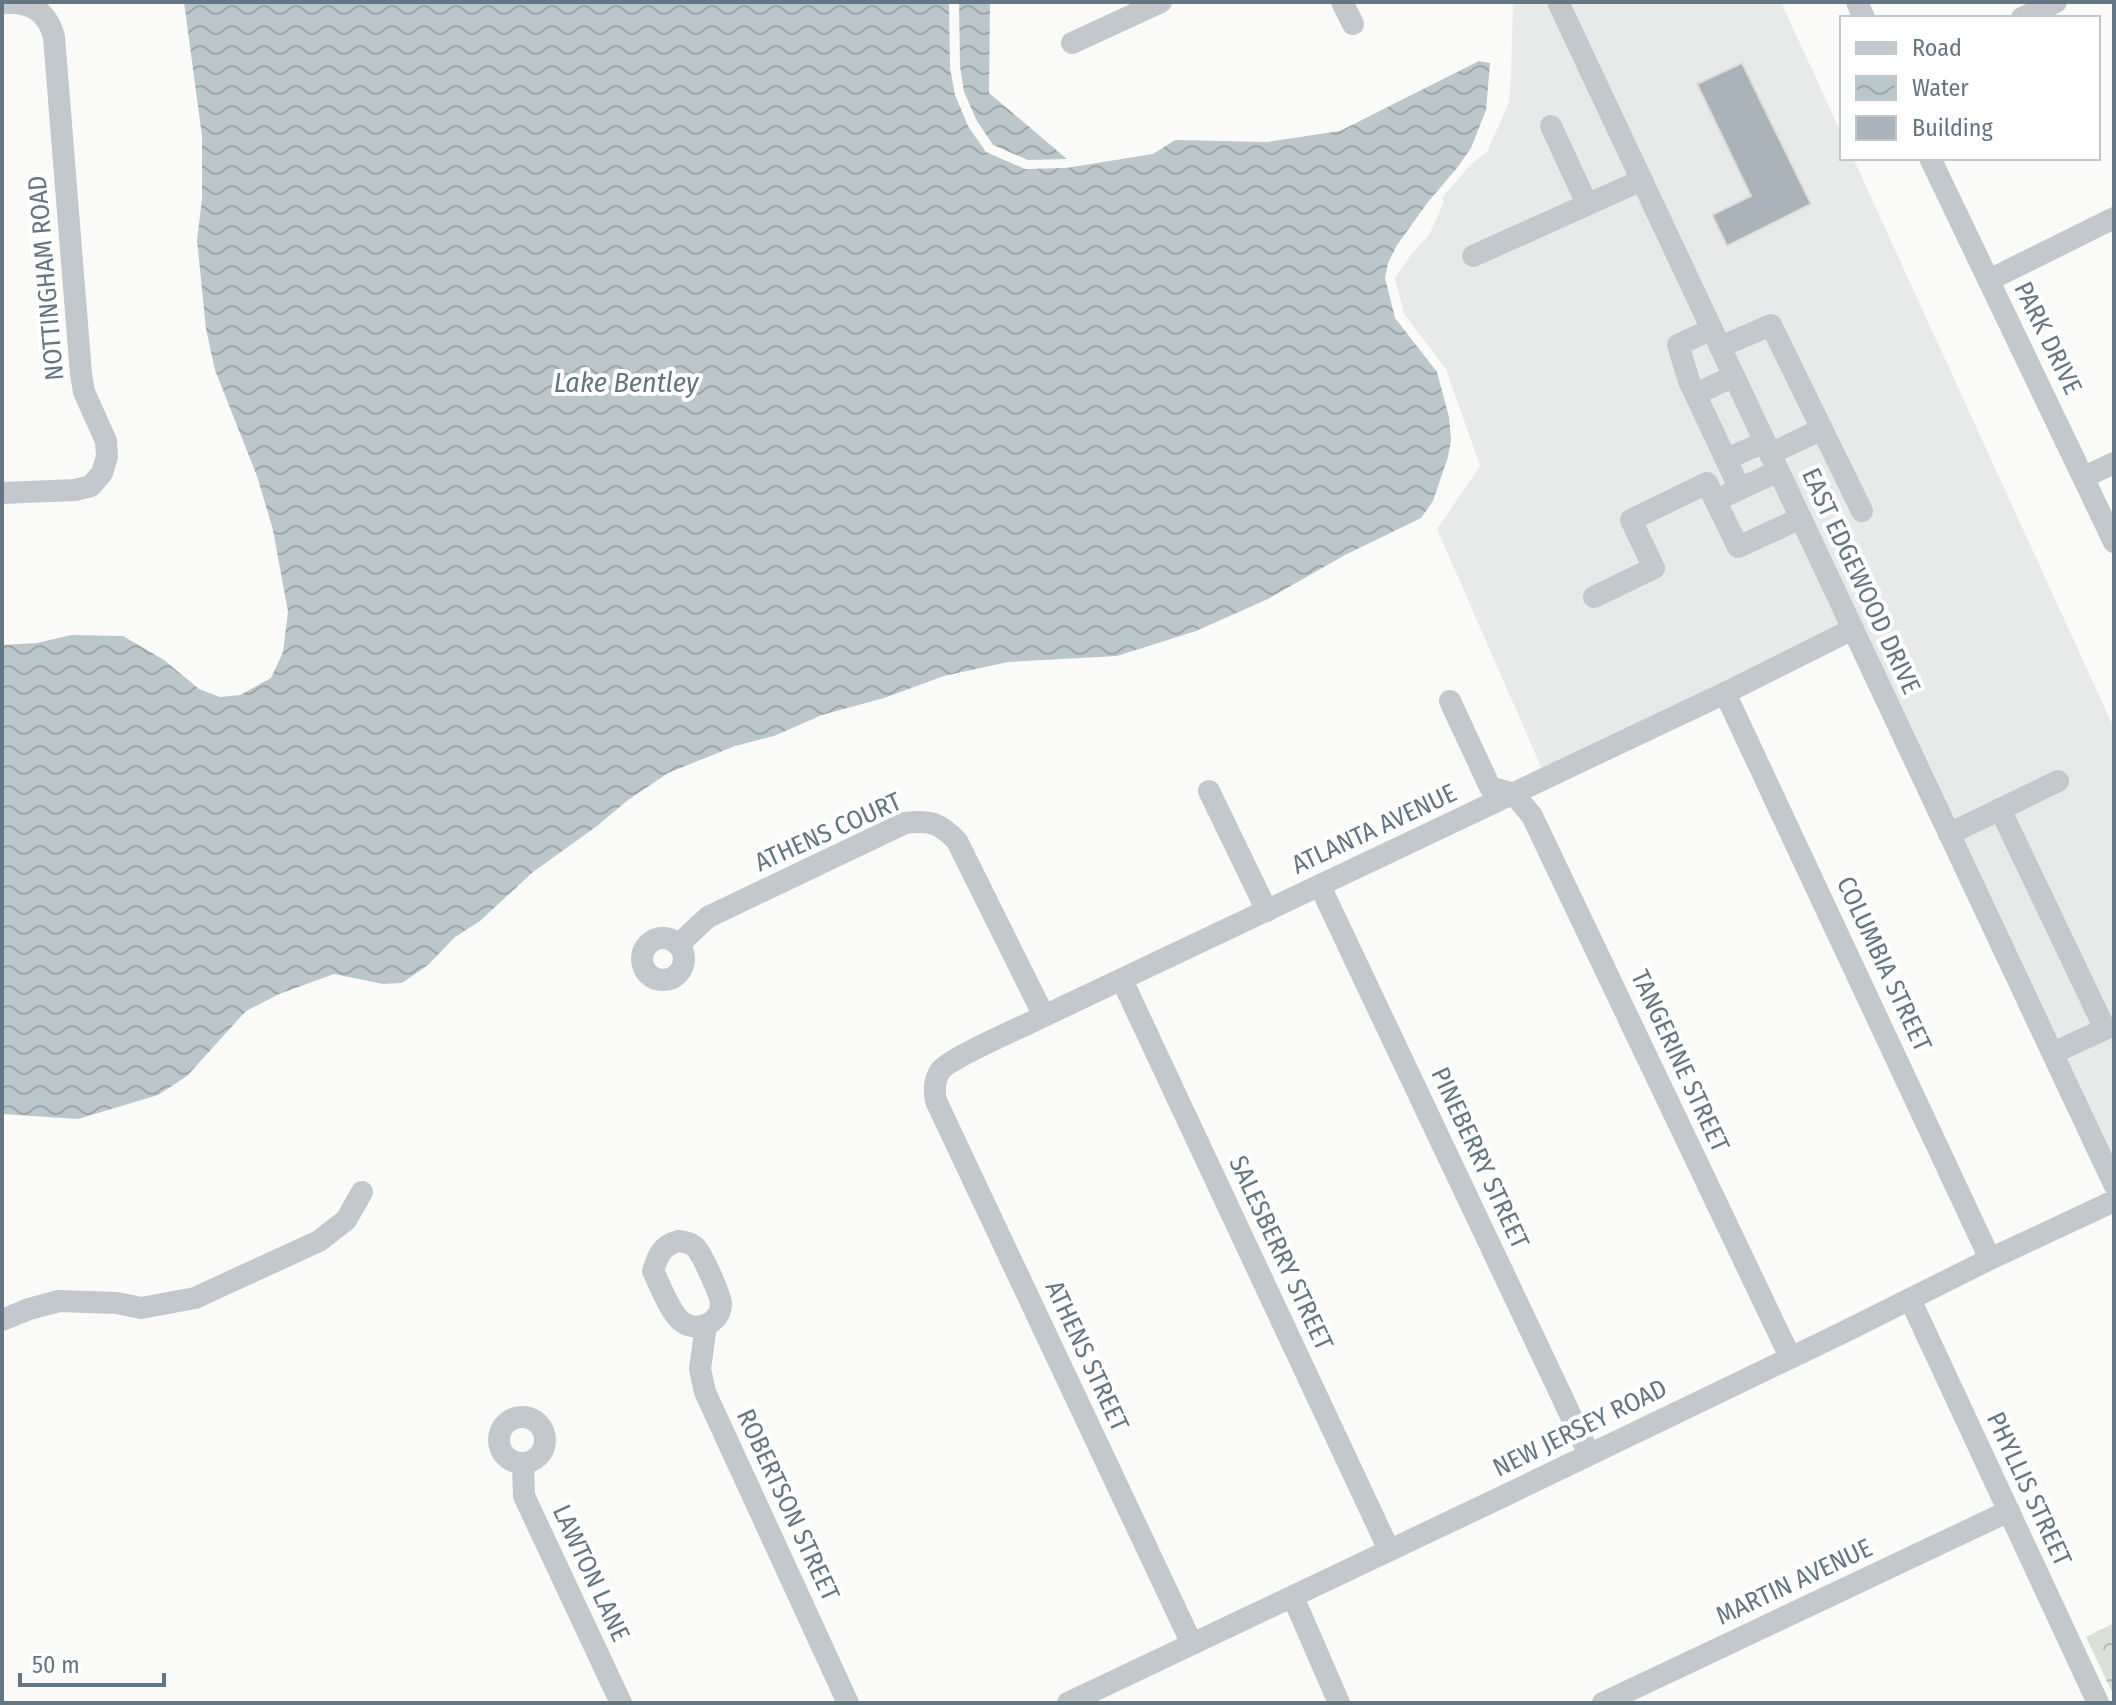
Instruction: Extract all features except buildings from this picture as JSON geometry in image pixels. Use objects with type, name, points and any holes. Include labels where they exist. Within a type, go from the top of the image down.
[{"type":"street","name":"NOTTINGHAM ROAD","points":[[2,3],[16,2],[42,13],[54,37],[81,374],[84,392],[106,441],[107,457],[102,473],[91,486],[75,490],[2,493]]},
{"type":"street","points":[[1072,43],[1161,2]]},
{"type":"street","points":[[1342,2],[1353,24]]},
{"type":"street","name":"EAST EDGEWOOD DRIVE","points":[[1558,2],[2114,1184]]},
{"type":"street","points":[[2026,16],[2056,2]]},
{"type":"street","points":[[1551,126],[1587,204]]},
{"type":"street","name":"PARK DRIVE","points":[[1931,160],[2114,542]]},
{"type":"street","points":[[1473,256],[1642,180]]},
{"type":"street","points":[[1989,280],[2114,218]]},
{"type":"street","points":[[1740,489],[1689,381],[1678,345],[1771,325],[1862,511]]},
{"type":"street","points":[[1696,394],[1734,376]]},
{"type":"street","points":[[1716,500],[1740,489],[1771,456],[1822,429]]},
{"type":"street","points":[[1726,459],[1771,456]]},
{"type":"street","points":[[2084,477],[2114,463]]},
{"type":"street","points":[[1594,597],[1654,568],[1631,520],[1707,483],[1738,547],[1801,518]]},
{"type":"street","name":"ATLANTA AVENUE","points":[[935,1091],[941,1070],[958,1059],[1853,629]]},
{"type":"street","name":"COLUMBIA STREET","points":[[1725,693],[1990,1259]]},
{"type":"street","points":[[1450,701],[1490,787],[1514,794]]},
{"type":"street","points":[[1949,834],[2058,781]]},
{"type":"street","points":[[1209,791],[1267,911]]},
{"type":"street","name":"TANGERINE STREET","points":[[1514,794],[1532,816],[1790,1357]]},
{"type":"street","points":[[2000,809],[2105,1029],[2053,1053]]},
{"type":"street","name":"ATHENS COURT","points":[[678,945],[708,917],[905,823],[925,821],[945,828],[965,853],[1044,1016]]},
{"type":"street","name":"PINEBERRY STREET","points":[[1320,886],[1589,1454]]},
{"type":"street","name":"SALESBERRY STREET","points":[[1122,980],[1389,1550]]},
{"type":"street","name":"ATHENS STREET","points":[[935,1091],[936,1101],[1192,1644]]},
{"type":"street","points":[[2,1320],[59,1301],[117,1303],[141,1308],[195,1298],[319,1241],[346,1220],[362,1192]]},
{"type":"street","name":"NEW JERSEY ROAD","points":[[1068,1703],[2114,1201]]},
{"type":"street","name":"PHYLLIS STREET","points":[[1910,1299],[2098,1703]]},
{"type":"street","name":"ROBERTSON STREET","points":[[706,1325],[700,1369],[705,1392],[848,1703]]},
{"type":"street","name":"LAWTON LANE","points":[[523,1464],[524,1496],[621,1703]]},
{"type":"street","name":"MARTIN AVENUE","points":[[1603,1703],[2009,1511]]},
{"type":"street","points":[[1293,1597],[1339,1703]]},
{"type":"shaded area","points":[[1513,2],[1545,2],[1548,6],[1839,625],[1542,769],[1437,529],[1480,466],[1446,369],[1404,314],[1395,278],[1429,235],[1444,202],[1442,198],[1470,165],[1487,152],[1509,102]]},
{"type":"shaded area","points":[[1781,2],[1840,131],[1840,160],[1854,160],[2114,728],[2114,1158],[1571,4]]},
{"type":"green space","points":[[2114,1623],[2114,1696],[2086,1637]]},
{"type":"water","name":"Lake Bentley","points":[[184,2],[949,2],[950,68],[955,95],[968,126],[986,152],[1025,169],[1066,168],[1153,154],[1175,140],[1267,142],[1340,131],[1479,61],[1490,63],[1486,110],[1471,148],[1397,245],[1385,278],[1395,318],[1437,372],[1449,417],[1451,440],[1448,457],[1433,501],[1421,518],[1345,555],[1268,599],[1196,631],[1117,656],[1008,662],[944,676],[884,698],[822,715],[774,736],[735,746],[668,773],[533,872],[480,921],[455,937],[428,965],[402,983],[383,984],[334,974],[279,994],[246,1011],[187,1076],[158,1095],[78,1119],[2,1114],[2,645],[37,643],[71,635],[123,636],[164,660],[199,689],[220,697],[240,695],[271,678],[283,652],[288,612],[273,530],[257,476],[215,370],[206,329],[197,240],[202,199],[202,136]]},
{"type":"water","points":[[959,2],[990,2],[989,93],[1067,159],[1028,160],[993,145],[977,121],[964,92],[960,66]]}]
